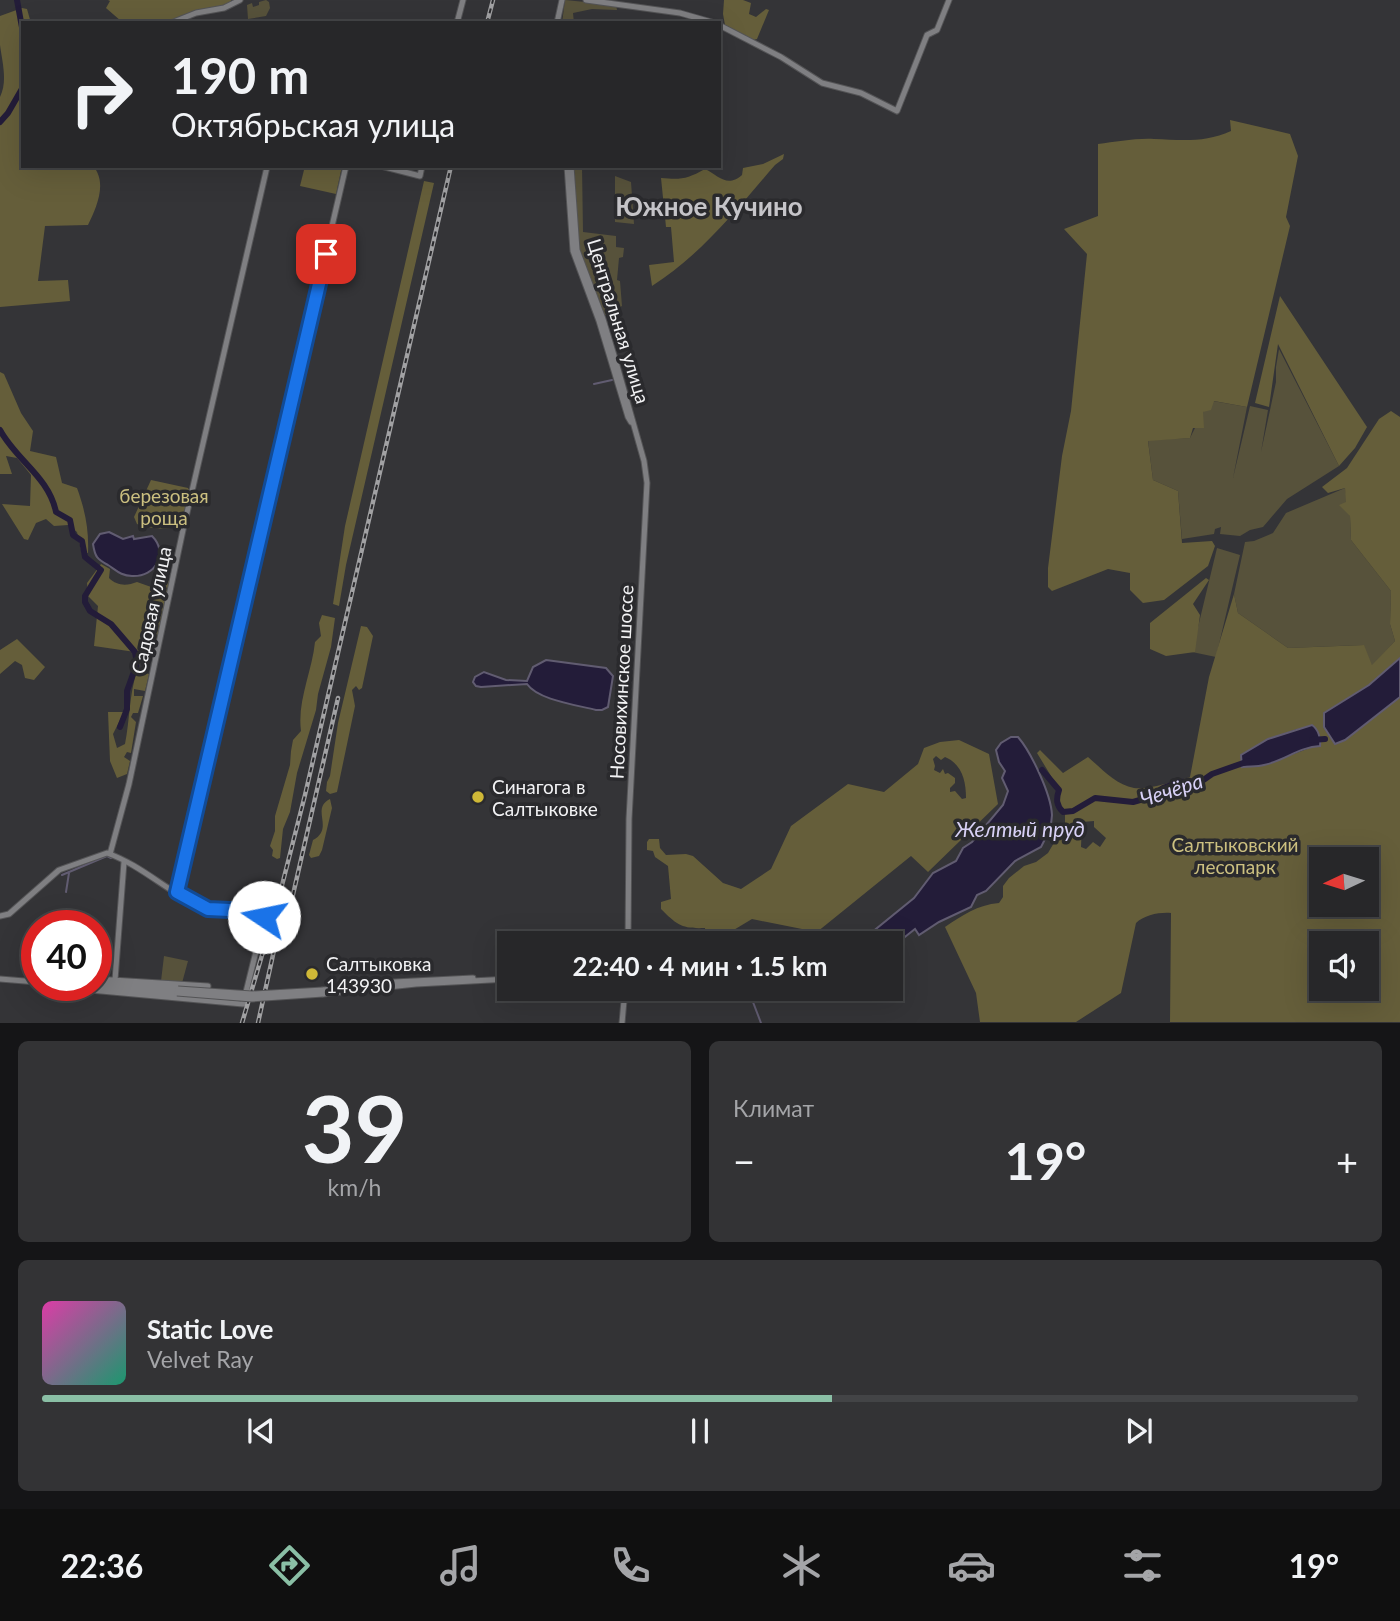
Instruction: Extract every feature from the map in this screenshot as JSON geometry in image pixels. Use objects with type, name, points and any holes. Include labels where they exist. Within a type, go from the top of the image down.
[{"type":"street","points":[[176,21],[196,13],[221,9],[240,0]]},
{"type":"street","points":[[560,21],[562,0]]},
{"type":"street","points":[[586,0],[680,13],[707,21]]},
{"type":"street","points":[[721,26],[781,57],[822,83],[861,93],[897,111],[927,35],[937,30],[949,0]]},
{"type":"street","points":[[458,21],[463,1]]},
{"type":"street","name":"Садовая улица","points":[[108,853],[135,757],[183,530],[267,168]]},
{"type":"street","points":[[177,892],[346,168]]},
{"type":"street","points":[[388,168],[420,176],[422,168]]},
{"type":"street","name":"Центральная улица","points":[[569,168],[577,250],[603,319],[633,425]]},
{"type":"street","name":"Носовихинское шоссе","points":[[628,931],[632,755],[647,491],[645,466],[633,425]]},
{"type":"street","points":[[0,916],[9,914],[59,870],[108,853],[208,909],[251,911],[265,915],[243,1004],[204,1000],[179,993],[112,983]]},
{"type":"street","points":[[115,979],[124,862]]},
{"type":"street","points":[[112,991],[252,995],[323,992],[462,978],[497,979]]},
{"type":"street","points":[[0,979],[21,981]]},
{"type":"street","points":[[112,979],[208,986],[204,1000]]},
{"type":"street","points":[[112,988],[179,993]]},
{"type":"street","points":[[219,1002],[245,997]]},
{"type":"street","points":[[622,1023],[623,1001]]},
{"type":"shaded area","points":[[266,0],[270,8],[266,16],[248,19],[247,5],[252,3],[253,7]]},
{"type":"shaded area","points":[[565,0],[616,5],[617,10],[592,9],[573,13],[574,21],[562,21]]},
{"type":"shaded area","points":[[572,168],[582,168],[583,232],[616,236],[616,247],[624,248],[623,257],[619,258],[617,280],[620,281],[622,306],[604,315],[580,257]]},
{"type":"shaded area","points":[[615,176],[631,182],[634,224],[615,222]]},
{"type":"shaded area","points":[[1279,349],[1339,466],[1287,499],[1263,527],[1240,536],[1220,534],[1221,527],[1215,529],[1214,534],[1182,539],[1178,491],[1153,480],[1148,440],[1190,438],[1203,412],[1213,401],[1247,407],[1233,478],[1250,406],[1268,410],[1261,452],[1276,382]]},
{"type":"shaded area","points":[[1345,488],[1351,540],[1391,591],[1390,624],[1395,641],[1372,666],[1363,645],[1288,648],[1238,613],[1234,594],[1245,542],[1273,533],[1286,513]]},
{"type":"shaded area","points":[[1217,548],[1240,555],[1216,657],[1192,652]]},
{"type":"shaded area","points":[[164,956],[188,961],[182,983],[161,981]]},
{"type":"green space","points":[[108,0],[231,2],[180,18],[121,21],[106,8],[110,1]]},
{"type":"green space","points":[[724,0],[751,3],[749,14],[756,17],[766,9],[769,10],[757,39],[753,40],[725,25]]},
{"type":"green space","points":[[22,8],[27,9],[30,21],[21,21],[21,168],[94,168],[100,180],[99,196],[88,225],[45,226],[38,281],[68,280],[70,301],[0,307],[0,97],[4,78],[0,16]]},
{"type":"green space","points":[[1230,120],[1290,134],[1298,156],[1286,217],[1290,226],[1247,407],[1214,401],[1211,410],[1203,412],[1204,428],[1193,428],[1190,438],[1148,441],[1153,480],[1178,491],[1182,543],[1212,541],[1215,546],[1208,566],[1164,600],[1143,603],[1130,590],[1130,573],[1108,569],[1052,591],[1048,587],[1048,568],[1062,456],[1071,411],[1087,254],[1064,229],[1098,216],[1098,144],[1140,139],[1193,140],[1212,137],[1231,131]]},
{"type":"green space","points":[[784,154],[783,159],[703,245],[652,286],[649,265],[674,262],[671,227],[666,227],[661,178],[684,178],[705,169],[723,180],[732,181],[742,175],[743,168],[763,164]]},
{"type":"green space","points":[[304,168],[342,168],[336,194],[300,186]]},
{"type":"green space","points":[[424,181],[434,183],[346,565],[339,606],[333,604],[345,526]]},
{"type":"green space","points":[[1280,296],[1367,427],[1355,448],[1339,466],[1278,344],[1269,407],[1255,403]]},
{"type":"green space","points":[[0,372],[4,374],[21,413],[33,431],[30,451],[56,457],[62,483],[77,488],[86,520],[88,553],[82,554],[77,532],[68,525],[54,526],[46,519],[36,523],[28,540],[24,539],[2,504],[30,506],[31,475],[17,458],[6,456],[12,474],[0,474]]},
{"type":"green space","name":"Салтыковский лесопарк","points":[[1391,411],[1400,417],[1400,658],[1369,685],[1324,713],[1323,722],[1335,744],[1345,740],[1400,697],[1400,1022],[1170,1022],[1171,913],[1167,913],[1148,916],[1136,923],[1121,993],[1076,1022],[980,1022],[976,993],[945,927],[977,908],[999,903],[1003,897],[1003,886],[1009,878],[1048,853],[1065,824],[1059,789],[1037,753],[1040,750],[1063,773],[1088,757],[1115,780],[1134,788],[1190,777],[1209,677],[1234,594],[1238,613],[1288,648],[1364,645],[1372,665],[1395,641],[1390,624],[1391,591],[1351,540],[1350,516],[1339,505],[1346,502],[1345,488],[1328,493],[1322,487],[1347,468],[1379,419]],"holes":[[[1304,729],[1318,745],[1261,766],[1254,765],[1241,755],[1268,739]],[[1094,821],[1094,827],[1106,838],[1100,847],[1093,842],[1086,849],[1081,847],[1082,822]]]},
{"type":"green space","name":"березовая роща","points":[[151,480],[188,488],[190,492],[186,513],[177,526],[159,528],[137,524],[134,517]]},
{"type":"green space","points":[[101,564],[110,569],[109,578],[119,584],[137,582],[154,588],[170,580],[158,640],[150,647],[135,652],[94,646],[98,606],[88,596],[87,583]]},
{"type":"green space","points":[[1206,578],[1209,580],[1193,604],[1200,615],[1195,652],[1166,656],[1150,649],[1150,623]]},
{"type":"green space","points":[[322,615],[335,618],[331,647],[297,773],[290,812],[283,829],[280,858],[277,859],[272,856],[273,850],[270,846],[275,831],[275,816],[290,765],[293,740],[301,731],[301,709],[315,642],[321,636],[319,623]]},
{"type":"green space","points":[[361,626],[367,627],[373,636],[362,688],[359,690],[356,686],[352,690],[355,706],[337,792],[330,794],[326,791],[327,782]]},
{"type":"green space","points":[[17,639],[45,667],[34,680],[25,678],[22,665],[15,661],[0,674],[0,650]]},
{"type":"green space","points":[[137,671],[149,674],[145,691],[134,689],[134,696],[143,696],[138,713],[133,713],[131,717],[136,722],[131,753],[127,752],[124,757],[130,761],[127,774],[117,778],[110,761],[108,712],[124,712],[113,734],[117,748],[125,744],[132,689]]},
{"type":"green space","points":[[959,740],[989,754],[998,804],[928,872],[911,856],[818,931],[752,919],[732,931],[705,931],[705,928],[680,925],[661,909],[661,902],[671,899],[668,866],[655,857],[653,851],[647,850],[649,839],[659,839],[660,848],[666,855],[693,856],[723,883],[741,889],[771,869],[791,826],[848,784],[884,792],[918,764],[924,748],[940,742]],"holes":[[[936,756],[941,760],[945,757],[959,769],[964,779],[966,798],[962,799],[955,791],[950,792],[955,778],[945,774],[943,769],[940,773],[934,770],[933,759]]]},
{"type":"green space","points":[[330,799],[332,808],[322,850],[319,856],[311,858],[309,855],[313,840],[322,830],[322,808]]},
{"type":"water","points":[[109,532],[123,539],[152,536],[159,550],[157,563],[148,573],[140,575],[128,576],[119,572],[99,559],[93,544],[100,534]]},
{"type":"water","points":[[1400,658],[1400,697],[1345,740],[1335,744],[1324,727],[1324,713],[1369,685]]},
{"type":"water","points":[[546,660],[606,668],[613,676],[608,707],[596,710],[558,701],[532,690],[527,684],[481,687],[473,682],[475,677],[484,672],[506,680],[527,681],[533,667]]},
{"type":"water","points":[[1312,725],[1319,734],[1320,746],[1271,763],[1242,767],[1241,755],[1268,739]]},
{"type":"water","name":"Желтый пруд","points":[[1011,737],[1018,737],[1040,774],[1052,815],[1041,847],[1015,861],[986,891],[977,895],[971,907],[919,935],[915,929],[903,938],[903,931],[873,931],[914,898],[933,873],[956,861],[963,848],[972,842],[1003,805],[1008,791],[1002,778],[1005,771],[996,750]]},
{"type":"waterway","points":[[17,0],[21,22]]},
{"type":"waterway","points":[[0,122],[21,90]]},
{"type":"waterway","points":[[594,384],[612,380]]},
{"type":"waterway","points":[[0,430],[47,489],[56,512],[70,520],[73,535],[82,541],[85,557],[101,570],[85,596],[90,611],[111,624],[135,652],[136,666],[127,691],[127,709],[120,727]]},
{"type":"waterway","name":"Чечёра","points":[[1312,740],[1325,739]]},
{"type":"waterway","name":"Чечёра","points":[[1042,770],[1059,790],[1057,802],[1063,812],[1073,811],[1095,798],[1133,802],[1179,782],[1202,781],[1212,774],[1249,761]]},
{"type":"waterway","points":[[62,875],[107,856],[111,858]]},
{"type":"waterway","points":[[66,892],[69,873]]},
{"type":"waterway","name":"Чечёра","points":[[753,1001],[761,1023]]},
{"type":"railway","points":[[488,21],[493,0]]},
{"type":"railway","points":[[242,1023],[278,901],[305,795],[451,168]]},
{"type":"railway","points":[[284,934],[338,698]]},
{"type":"railway","points":[[258,1023],[280,923]]},
{"type":"place","name":"Синагога в Салтыковке","points":[[478,797]]},
{"type":"place","name":"Салтыковка 143930","points":[[312,974]]},
{"type":"district","name":"Южное Кучино","points":[[709,206]]},
{"type":"route","points":[[264,917],[265,915],[251,911],[208,909],[177,892],[326,254]]}]
